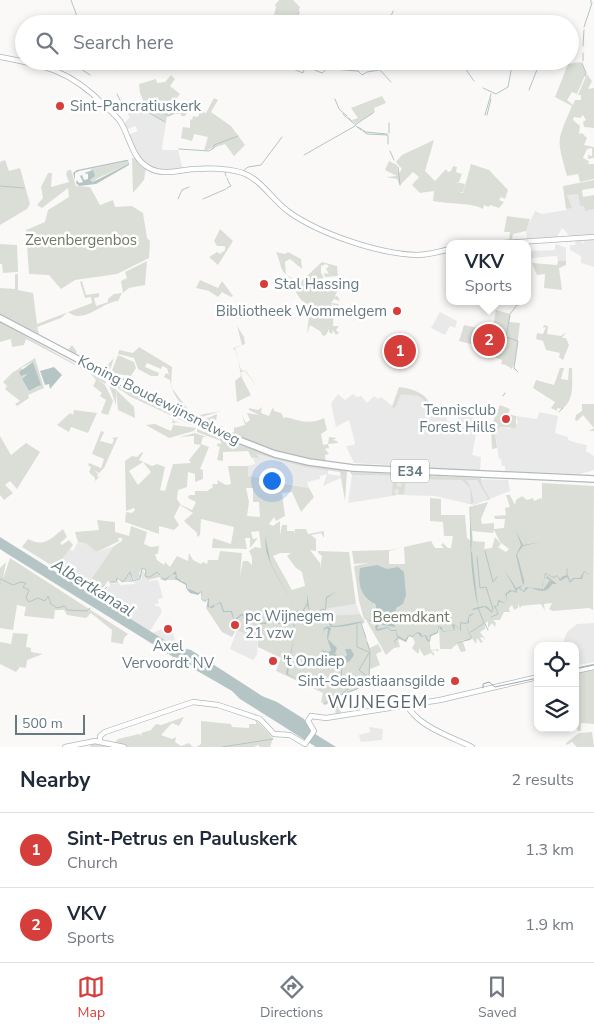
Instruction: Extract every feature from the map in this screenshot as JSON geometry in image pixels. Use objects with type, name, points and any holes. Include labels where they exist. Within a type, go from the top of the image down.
[{"type":"highway","name":"Koning Boudewijnsnelweg","points":[[0,320],[208,428],[275,454],[309,462],[353,468],[594,481]]},
{"type":"main road","points":[[0,57],[15,60]]},
{"type":"main road","points":[[50,70],[70,77],[88,88],[118,118],[138,158],[147,167],[166,172],[214,170],[248,175],[259,183],[281,206],[303,221],[368,246],[416,255],[446,250]]},
{"type":"main road","points":[[531,241],[594,237]]},
{"type":"main road","points":[[579,669],[594,665]]},
{"type":"main road","points":[[101,738],[109,731],[193,702],[219,705],[260,720],[274,734],[290,735],[306,743],[314,730],[309,719],[326,718],[468,694],[534,679]]},
{"type":"main road","points":[[407,704],[410,712],[431,728],[472,747]]},
{"type":"main road","points":[[101,738],[124,747]]},
{"type":"main road","points":[[65,747],[76,742],[101,738],[128,747]]},
{"type":"shaded area","points":[[128,103],[166,122],[162,148],[163,150],[178,150],[183,170],[153,169],[145,165],[128,135],[138,131],[135,126],[126,130],[123,125],[130,117],[124,108]]},
{"type":"shaded area","points":[[128,160],[129,165],[96,184],[79,186],[76,183],[77,180],[79,183],[83,182],[80,176],[82,175],[84,180],[88,179],[88,174],[84,173],[93,170],[95,176],[90,180],[93,182],[128,164],[128,161],[79,171],[75,173],[75,180],[73,173],[77,170]]},
{"type":"shaded area","points":[[578,193],[580,206],[584,206],[585,210],[594,209],[594,235],[570,236],[562,228],[557,237],[527,239],[526,230],[535,211],[542,214],[566,210],[569,208],[567,195]]},
{"type":"shaded area","points":[[584,239],[594,239],[594,267],[581,263],[581,256],[570,250],[570,245],[575,245],[576,240],[582,240],[583,245]]},
{"type":"shaded area","points":[[555,245],[566,248],[566,261],[558,261],[557,256],[531,258],[531,251],[555,250]]},
{"type":"shaded area","points":[[440,312],[457,321],[455,328],[450,326],[445,335],[431,328]]},
{"type":"shaded area","points":[[33,362],[41,385],[29,391],[22,379],[27,374],[21,376],[19,372]]},
{"type":"shaded area","points":[[54,367],[62,375],[50,389],[49,384],[45,385],[40,371]]},
{"type":"shaded area","points":[[401,393],[418,396],[425,400],[422,404],[429,411],[447,413],[447,421],[457,424],[458,417],[473,417],[476,434],[472,455],[481,457],[480,471],[354,463],[346,446],[354,445],[355,443],[349,420],[336,427],[331,403],[338,394],[345,400],[353,394],[357,397],[361,396],[367,403],[374,396],[378,399],[381,397],[395,408]]},
{"type":"shaded area","points":[[539,412],[558,416],[555,433],[568,437],[568,440],[587,445],[586,451],[594,456],[594,470],[580,474],[505,471],[505,466],[502,466],[501,459],[499,459],[495,432],[499,427],[509,429],[518,423],[516,416],[537,419]]},
{"type":"shaded area","points":[[257,454],[328,470],[328,474],[341,476],[341,478],[323,486],[327,474],[320,476],[320,479],[307,482],[309,488],[247,476],[248,466],[255,464],[253,457],[259,459]]},
{"type":"shaded area","points":[[352,475],[402,476],[406,479],[429,481],[429,478],[508,480],[510,491],[474,505],[435,496],[398,495],[348,503]]},
{"type":"shaded area","points":[[470,509],[471,551],[478,607],[472,570],[470,545]]},
{"type":"shaded area","points":[[516,531],[523,545],[541,542],[523,546],[517,554],[524,580],[523,585],[516,555],[521,545]]},
{"type":"shaded area","points":[[265,535],[271,564],[296,611],[271,565],[266,551]]},
{"type":"shaded area","name":"Albertkanaal","points":[[0,537],[174,646],[191,650],[262,696],[277,702],[304,719],[312,732],[336,747],[316,747],[240,699],[232,691],[175,658],[6,553],[0,549]]},
{"type":"shaded area","points":[[78,542],[85,543],[97,552],[114,546],[88,584],[80,579],[77,583],[64,576],[57,565],[70,549],[73,551]]},
{"type":"shaded area","points":[[377,565],[387,569],[398,567],[404,572],[406,595],[403,604],[396,608],[395,627],[382,625],[383,621],[378,616],[375,604],[366,597],[361,589],[359,579],[360,568]]},
{"type":"shaded area","points":[[142,568],[149,581],[158,580],[163,598],[158,599],[159,603],[154,605],[160,607],[162,612],[150,631],[97,597],[110,586],[109,582],[115,584],[117,579],[120,585],[135,584],[134,582],[142,579],[140,573]]},
{"type":"shaded area","points":[[504,569],[516,588],[523,585],[520,588],[524,591],[526,587],[529,587],[524,592],[518,588],[516,593],[512,591],[507,594],[506,603],[505,594],[510,590],[516,591]]},
{"type":"shaded area","points":[[176,571],[177,578],[187,584],[187,588],[198,593],[202,591],[201,597],[201,592],[198,595],[190,593],[186,588],[186,585],[175,579],[176,575],[172,574],[165,581],[160,576],[165,579]]},
{"type":"shaded area","points":[[584,571],[590,575],[584,572],[582,579],[574,579],[570,583],[567,577],[560,581],[557,576],[554,578],[546,574],[544,581],[545,573],[554,577],[557,575],[560,579],[568,575],[570,581],[573,578],[580,578]]},
{"type":"shaded area","points":[[547,576],[557,584],[552,584],[543,591],[530,588],[542,589],[542,587],[543,590],[550,580],[546,578]]},
{"type":"shaded area","points":[[336,592],[327,598],[325,617],[333,626],[364,621],[348,626],[331,627],[324,617],[324,610],[320,614],[310,614],[307,605],[303,612],[295,614],[294,636],[293,616],[288,617],[287,621],[279,624],[269,618],[267,622],[268,617],[279,623],[286,620],[287,616],[296,611],[303,610],[307,603],[307,594],[310,613],[319,613],[321,609],[325,609],[326,597]]},
{"type":"shaded area","points":[[201,597],[204,601],[209,598],[209,607],[221,602],[224,611],[232,611],[234,620],[241,614],[244,614],[245,619],[249,619],[244,620],[242,615],[234,622],[231,612],[223,612],[220,603],[213,608],[207,607],[208,599],[205,602],[202,600]]},
{"type":"shaded area","points":[[498,600],[506,603],[499,602],[498,606],[494,607],[492,613],[485,607],[473,610],[475,613],[472,609],[486,606],[492,611],[494,606],[497,606]]},
{"type":"shaded area","points":[[356,604],[360,614],[325,617],[326,608]]},
{"type":"shaded area","points":[[252,613],[260,615],[261,623],[267,622],[266,624],[260,624],[259,616],[252,614],[254,621],[255,616],[257,617],[258,623],[249,619],[251,619],[249,615]]},
{"type":"shaded area","points":[[475,613],[469,617],[469,623],[465,624],[461,623],[461,631],[454,625],[455,630],[443,632],[439,627],[438,633],[431,636],[430,642],[427,641],[425,636],[421,637],[418,633],[414,635],[415,645],[414,636],[412,637],[409,636],[406,642],[399,638],[395,641],[396,647],[394,641],[398,637],[396,635],[397,631],[397,635],[405,640],[409,635],[412,636],[418,632],[422,636],[426,635],[429,641],[430,635],[437,632],[438,626],[442,627],[443,631],[454,630],[452,625],[454,624],[460,630],[460,622],[467,623],[469,615]]},
{"type":"shaded area","points":[[379,618],[380,622],[377,629],[388,627],[391,630],[397,631],[391,631],[388,628],[377,631],[375,628],[378,619],[374,623],[365,619],[374,621]]},
{"type":"shaded area","points":[[594,623],[594,662],[579,665],[579,642],[563,642],[567,632],[577,624]]},
{"type":"shaded area","points":[[465,624],[472,638],[453,644],[471,638]]},
{"type":"shaded area","points":[[171,626],[175,640],[185,646],[174,646],[152,633]]},
{"type":"shaded area","points":[[328,626],[331,628],[328,639],[337,648],[335,654],[345,657],[347,655],[345,649],[351,649],[354,655],[350,661],[342,665],[321,650],[329,652],[331,650],[327,638],[328,628],[324,630],[322,638],[324,628]]},
{"type":"shaded area","points":[[237,630],[258,638],[257,655],[253,660],[230,649]]},
{"type":"shaded area","points":[[294,636],[288,674],[303,682],[286,674]]},
{"type":"shaded area","points":[[369,727],[383,729],[382,740],[361,742],[359,735],[370,732]]},
{"type":"green space","points":[[279,0],[293,0],[300,7],[297,15],[274,15],[275,5]]},
{"type":"green space","points":[[579,62],[581,62],[586,73],[577,94],[572,92],[567,100],[573,105],[575,100],[581,100],[581,95],[578,95],[587,74],[592,81],[588,89],[594,88],[594,128],[584,127],[583,122],[586,120],[583,115],[580,118],[574,117],[573,120],[580,126],[579,134],[582,133],[587,138],[584,145],[594,147],[594,158],[588,159],[588,155],[592,156],[592,148],[587,149],[583,158],[589,161],[588,164],[594,164],[594,179],[580,182],[578,174],[567,176],[560,147],[563,127],[572,106],[555,97],[566,70],[579,70]]},
{"type":"green space","points":[[171,75],[175,79],[170,86],[180,94],[176,99],[188,111],[185,116],[181,116],[181,112],[167,116],[166,122],[144,111],[146,107],[140,93],[139,84],[156,79],[157,83],[165,82]]},
{"type":"green space","points":[[382,96],[386,103],[374,108],[375,112],[355,124],[352,120],[358,118],[351,108]]},
{"type":"green space","points":[[214,98],[218,100],[211,112],[231,126],[245,145],[234,156],[225,144],[204,151],[208,137],[194,134],[192,141],[181,138],[183,127],[190,128],[190,119],[192,120],[193,116],[198,117],[200,111],[206,113]]},
{"type":"green space","points":[[434,140],[425,171],[435,181],[446,169],[448,172],[451,171],[453,166],[457,167],[456,172],[462,174],[459,182],[456,182],[465,184],[463,192],[459,192],[463,193],[471,164],[489,170],[508,190],[505,199],[501,197],[499,200],[504,202],[499,208],[484,205],[483,209],[433,201],[434,191],[420,193],[412,185],[419,177],[413,172],[400,185],[397,179],[386,177],[397,176],[385,170],[389,161],[397,165],[398,174],[402,169],[396,162],[402,155]]},
{"type":"green space","points":[[132,158],[136,158],[146,168],[144,180],[133,193]]},
{"type":"green space","points":[[5,160],[9,171],[20,168],[30,204],[27,209],[0,225],[0,162]]},
{"type":"green space","points":[[128,161],[128,164],[96,179],[94,182],[90,180],[94,177],[94,173],[90,169]]},
{"type":"green space","name":"Zevenbergenbos","points":[[68,170],[71,170],[76,186],[90,187],[100,205],[113,200],[115,207],[132,206],[143,213],[147,238],[150,241],[149,258],[117,274],[75,280],[61,289],[49,275],[29,274],[26,230],[45,222],[48,210],[69,197],[68,188],[42,208],[37,205],[43,198],[41,187],[48,173],[52,173],[51,187],[69,182],[66,174]]},
{"type":"green space","points":[[594,180],[594,188],[582,190],[583,197],[594,195],[594,209],[585,211],[584,206],[580,206],[578,194],[567,195],[572,208],[566,209],[563,186]]},
{"type":"green space","points":[[507,216],[530,219],[526,231],[513,234],[512,239],[509,240],[510,232],[504,232]]},
{"type":"green space","points":[[220,229],[233,241],[218,265],[209,257],[217,252],[220,254],[225,250],[225,246],[217,246],[214,241]]},
{"type":"green space","points":[[0,244],[17,245],[18,272],[3,273],[2,264],[0,264]]},
{"type":"green space","points":[[276,252],[285,254],[288,252],[301,259],[302,269],[290,259],[285,262],[286,275],[282,270]]},
{"type":"green space","points":[[147,261],[145,285],[129,288],[123,293],[121,281],[127,278],[125,272]]},
{"type":"green space","points":[[558,261],[566,261],[566,265],[559,268],[562,290],[544,288],[545,274],[537,275],[532,263],[557,265]]},
{"type":"green space","points":[[322,262],[337,266],[338,276],[325,277],[324,273],[329,274],[326,269],[329,266],[326,264],[321,266],[322,283],[331,283],[338,290],[334,298],[336,296],[341,298],[338,297],[340,301],[334,299],[331,303],[339,304],[338,306],[331,304],[334,310],[333,326],[339,326],[336,330],[339,333],[336,335],[333,330],[332,334],[329,332],[329,329],[326,335],[323,336],[320,331],[310,325],[307,334],[310,306],[301,300],[292,286],[297,285]]},
{"type":"green space","points":[[15,274],[18,274],[18,290],[33,293],[37,324],[68,312],[61,318],[37,327],[40,337],[0,316],[0,288],[15,289]]},
{"type":"green space","points":[[200,280],[218,288],[222,281],[233,296],[231,297],[222,292],[218,297],[209,291],[196,288]]},
{"type":"green space","points":[[82,281],[86,295],[99,293],[99,297],[94,298],[96,306],[108,302],[108,299],[114,294],[122,293],[118,301],[112,302],[93,312],[80,316],[68,312],[92,303],[91,297],[85,298],[80,282]]},
{"type":"green space","points":[[496,310],[510,314],[509,322],[520,323],[515,362],[512,369],[501,364],[502,360],[491,356],[491,342],[481,341],[479,346],[459,341],[464,325],[487,330],[503,339],[505,334],[493,327]]},
{"type":"green space","points":[[0,322],[106,381],[105,384],[92,375],[105,385],[113,401],[108,415],[101,413],[106,400],[100,396],[102,393],[93,386],[96,380],[90,373],[26,339],[24,345],[12,347],[11,339],[0,342]]},
{"type":"green space","points":[[544,325],[548,326],[547,334],[561,336],[566,332],[562,338],[566,338],[569,345],[563,360],[559,357],[560,353],[546,350],[543,341],[536,339],[537,333],[543,334],[546,327],[543,328]]},
{"type":"green space","points":[[237,326],[244,337],[245,344],[235,348],[236,352],[233,348],[242,345]]},
{"type":"green space","points":[[72,345],[77,352],[75,355],[104,369],[114,358],[109,373],[59,347],[67,351]]},
{"type":"green space","points":[[139,347],[172,367],[171,385],[170,380],[164,377],[166,373],[169,375],[167,368],[162,366],[161,369],[147,363],[145,367],[159,373],[158,376],[151,376],[138,369],[134,358],[118,354],[119,350],[133,353]]},
{"type":"green space","points":[[118,355],[134,362],[136,368],[131,376],[111,373]]},
{"type":"green space","points":[[35,358],[44,388],[28,395],[29,398],[17,406],[15,404],[20,401],[5,389],[7,386],[3,382],[12,373]],"holes":[[[33,362],[40,386],[29,391],[22,379],[27,373],[21,368]]]},
{"type":"green space","points":[[238,359],[241,370],[246,371],[258,388],[245,371],[241,372],[251,395],[237,402],[235,381],[241,376]]},
{"type":"green space","points":[[560,368],[564,368],[561,379],[568,380],[569,368],[572,368],[572,390],[569,401],[562,409],[557,408],[557,411],[551,408],[555,402],[533,388],[536,380],[554,385]]},
{"type":"green space","points":[[103,378],[196,427],[131,397]]},
{"type":"green space","points":[[108,382],[134,407],[135,418],[118,410],[116,390],[116,405]]},
{"type":"green space","points":[[399,387],[419,392],[431,406],[441,410],[442,404],[453,414],[450,413],[448,418],[447,413],[431,412],[422,404],[424,400],[418,396],[401,394],[395,408],[392,407]]},
{"type":"green space","points":[[172,389],[193,416],[221,411],[202,417],[199,421],[189,413],[180,403]]},
{"type":"green space","points":[[582,404],[594,404],[594,428],[583,415],[577,421],[575,420],[576,415],[582,411]]},
{"type":"green space","name":"Tennisclub Forest Hills","points":[[500,405],[510,409],[508,414],[516,416],[516,428],[499,427],[498,432],[495,432],[497,448],[492,449],[491,430],[487,426],[493,422]]},
{"type":"green space","points":[[262,407],[261,413],[269,416],[273,407],[274,411],[281,413],[284,418],[310,422],[324,418],[327,430],[321,434],[323,445],[328,444],[329,448],[325,449],[329,454],[325,455],[326,462],[293,456],[262,447],[216,429],[201,421],[217,414],[215,428],[222,426],[223,431],[230,434],[234,432],[234,428],[245,425],[242,415],[246,423],[250,420],[247,413],[259,415],[249,410],[249,408],[258,410]]},
{"type":"green space","points":[[74,410],[97,413],[88,433],[71,427],[69,432],[57,425],[70,413],[73,415]]},
{"type":"green space","points":[[170,418],[174,420],[174,422],[175,421],[181,423],[175,422],[174,425],[196,428],[194,431],[169,438],[146,425],[155,424],[171,431],[174,423],[172,423],[173,420]]},
{"type":"green space","points":[[197,429],[271,455],[347,471],[345,501],[340,472],[305,467],[257,454],[259,459],[253,457],[252,459],[248,451],[223,452],[223,461],[217,460],[220,447],[217,446],[218,443],[221,444],[221,441],[197,432]]},
{"type":"green space","points":[[101,431],[104,432],[100,441],[112,444],[114,440],[112,438],[118,437],[104,468],[99,473],[94,470],[98,474],[97,477],[100,476],[95,481],[95,478],[89,472],[91,467],[88,465],[89,463],[101,468],[104,459],[92,454]]},
{"type":"green space","points":[[195,433],[207,437],[203,437],[201,444],[209,447],[200,469],[203,470],[203,479],[195,482],[195,474],[188,472],[187,487],[178,490],[177,499],[181,505],[192,510],[196,502],[188,498],[189,495],[195,495],[195,491],[207,491],[213,487],[212,484],[218,484],[217,480],[226,485],[231,484],[228,466],[248,466],[248,476],[272,480],[279,465],[274,482],[309,488],[314,497],[301,512],[292,492],[282,493],[285,516],[276,521],[274,517],[269,524],[273,526],[280,521],[280,535],[282,525],[287,525],[287,531],[294,531],[294,535],[295,529],[306,529],[308,534],[324,531],[324,538],[321,533],[311,535],[316,539],[316,551],[310,550],[320,563],[320,569],[322,556],[318,551],[349,552],[356,604],[329,608],[326,610],[325,616],[360,614],[365,622],[361,625],[370,648],[378,644],[382,651],[376,654],[380,665],[370,669],[368,683],[362,684],[361,688],[340,696],[341,714],[336,715],[334,702],[325,705],[321,702],[323,693],[276,671],[281,658],[258,647],[258,638],[236,630],[232,637],[222,632],[206,608],[208,599],[204,601],[201,597],[201,592],[198,594],[191,592],[182,580],[161,580],[160,577],[148,580],[145,576],[146,570],[142,568],[139,573],[141,578],[134,580],[131,576],[133,582],[122,582],[119,578],[114,583],[108,581],[98,595],[77,583],[80,579],[88,584],[114,546],[122,541],[122,538],[118,538],[119,541],[97,552],[85,543],[78,542],[75,532],[99,530],[97,520],[115,522],[115,532],[129,536],[131,526],[147,532],[144,544],[151,547],[159,546],[158,554],[155,554],[157,560],[164,565],[165,562],[170,567],[177,556],[188,561],[189,553],[193,560],[201,564],[203,562],[207,564],[208,560],[218,560],[220,551],[242,553],[240,576],[243,561],[248,561],[252,565],[252,557],[249,551],[255,547],[261,548],[259,531],[251,532],[253,539],[258,538],[250,548],[250,538],[245,538],[247,549],[212,548],[213,538],[231,544],[234,527],[201,519],[200,535],[197,537],[197,533],[184,521],[193,513],[180,505],[174,517],[179,525],[174,530],[159,526],[159,534],[125,522],[126,512],[132,513],[135,510],[134,508],[126,511],[125,461],[132,456],[137,457],[142,452],[139,460],[152,466],[157,464],[165,467],[160,490],[165,491],[173,464],[191,463],[189,460],[201,445],[194,444],[194,436],[179,437]],"holes":[[[143,462],[151,472],[138,485],[129,471]],[[246,488],[253,488],[253,502],[259,502],[260,517],[247,516],[249,502]],[[280,553],[291,553],[287,556],[296,568],[302,572],[305,586],[292,590],[273,556]]]},
{"type":"green space","points":[[0,436],[11,455],[26,443],[40,452],[17,489],[10,481],[5,485],[13,493],[4,500],[0,495]]},
{"type":"green space","points":[[329,437],[337,438],[333,440],[338,443],[328,444]]},
{"type":"green space","points":[[350,472],[481,478],[482,485],[490,499],[486,501],[488,498],[477,480],[466,480],[471,488],[474,503],[467,504],[471,503],[470,488],[462,480],[406,479],[404,494],[398,494],[399,490],[395,489],[396,495],[392,495],[393,479],[397,479],[397,486],[401,487],[402,476],[352,475]]},
{"type":"green space","name":"Beemdkant","points":[[542,483],[594,486],[593,610],[589,608],[553,611],[549,609],[552,603],[544,604],[545,611],[541,604],[521,606],[520,609],[518,603],[518,608],[514,610],[512,605],[509,608],[510,612],[504,612],[500,620],[493,620],[496,623],[495,627],[492,623],[488,628],[488,621],[485,624],[485,629],[480,632],[486,640],[482,637],[480,638],[483,642],[481,643],[477,638],[476,644],[472,638],[460,641],[463,642],[466,651],[461,652],[457,644],[451,649],[440,649],[439,628],[443,632],[453,630],[443,631],[442,627],[439,626],[437,632],[429,638],[431,650],[439,649],[437,652],[436,650],[431,651],[434,653],[434,656],[431,653],[424,656],[419,648],[419,653],[417,653],[412,648],[415,643],[413,638],[409,636],[406,642],[398,639],[400,647],[394,648],[386,655],[366,620],[375,623],[378,618],[374,621],[364,619],[359,601],[354,566],[369,563],[354,564],[352,551],[390,550],[402,547],[389,551],[389,564],[405,564],[404,547],[431,541],[435,548],[444,548],[441,545],[443,543],[448,548],[451,548],[453,536],[444,536],[443,522],[430,521],[430,498],[441,499],[441,515],[465,515],[467,538],[471,541],[469,507],[488,502],[481,519],[482,524],[494,523],[494,529],[504,528],[505,519],[495,519],[494,516],[506,515],[505,508],[510,507],[506,495],[510,495],[515,505],[516,500],[522,496],[527,500],[533,498],[534,501],[541,498],[542,500]],"holes":[[[494,530],[500,542],[509,549],[506,552],[498,547],[501,544],[495,537],[492,548],[484,549],[485,542],[473,541],[472,531],[493,533]],[[390,570],[394,617],[384,621],[366,590],[360,573]]]},
{"type":"green space","points":[[63,529],[67,537],[60,543],[62,545],[69,540],[73,545],[58,564],[51,565],[22,547],[28,539],[34,542],[47,541]]},
{"type":"green space","points":[[10,558],[128,634],[124,638],[123,644],[111,642],[112,630],[91,613],[86,618],[67,615],[64,610],[55,610],[54,619],[24,616],[26,607],[17,605],[13,630],[0,628],[0,568],[6,562],[3,579]]},
{"type":"green space","points":[[13,633],[28,634],[26,647],[31,648],[31,652],[43,654],[27,660],[26,668],[20,667],[16,672],[0,664],[0,642],[11,644]]},
{"type":"green space","points":[[594,668],[594,724],[581,723],[581,731],[579,731],[579,671]]},
{"type":"green space","points":[[184,717],[179,726],[172,723],[161,735],[172,739],[176,737],[175,742],[181,746],[189,743],[193,747],[91,747],[89,743],[113,745],[118,739],[139,734],[142,736],[141,733],[151,730],[156,724],[161,725]]},
{"type":"green space","points":[[256,720],[273,738],[270,747],[260,747],[258,745],[254,747],[196,747],[201,744],[201,721],[249,728],[249,724],[256,724]]},
{"type":"green space","points":[[592,732],[594,747],[577,747],[572,742],[567,745],[566,743],[579,733]]},
{"type":"waterway","points":[[71,0],[77,15]]},
{"type":"waterway","points":[[584,27],[592,3]]},
{"type":"waterway","points":[[391,15],[393,11]]},
{"type":"waterway","points":[[583,46],[584,30]]},
{"type":"waterway","points":[[583,53],[583,61]]},
{"type":"waterway","points":[[582,63],[586,73],[585,76]]},
{"type":"waterway","points":[[82,70],[90,75]]},
{"type":"waterway","points":[[296,70],[303,73],[304,70]]},
{"type":"waterway","points":[[314,70],[322,73],[326,70]]},
{"type":"waterway","points":[[345,70],[358,71],[362,75],[379,70]]},
{"type":"waterway","points":[[380,70],[391,82]]},
{"type":"waterway","points":[[466,70],[474,81]]},
{"type":"waterway","points":[[483,88],[496,94],[508,87],[511,70]]},
{"type":"waterway","points":[[529,90],[537,70]]},
{"type":"waterway","points":[[117,94],[123,106],[127,103],[132,103],[165,122]]},
{"type":"waterway","points":[[485,115],[491,94]]},
{"type":"waterway","points":[[335,99],[339,109],[347,116]]},
{"type":"waterway","points":[[487,115],[491,99]]},
{"type":"waterway","points":[[145,106],[158,109],[168,116],[175,113],[185,113]]},
{"type":"waterway","points":[[355,125],[373,113]]},
{"type":"waterway","points":[[343,114],[352,122]]},
{"type":"waterway","points":[[349,118],[354,124]]},
{"type":"waterway","points":[[389,123],[389,133]]},
{"type":"waterway","points":[[304,155],[355,126]]},
{"type":"waterway","points":[[356,126],[361,130]]},
{"type":"waterway","points":[[358,127],[366,132],[387,134]]},
{"type":"waterway","points":[[363,131],[367,134],[388,135],[388,144]]},
{"type":"waterway","points":[[179,149],[209,151],[214,148],[214,145],[238,136]]},
{"type":"waterway","points":[[243,171],[248,167],[261,165],[282,137]]},
{"type":"waterway","points":[[390,151],[394,160]]},
{"type":"waterway","points":[[398,167],[400,185]]},
{"type":"waterway","points":[[225,172],[226,176]]},
{"type":"waterway","points":[[227,188],[231,186],[228,181]]},
{"type":"waterway","points":[[0,186],[24,188]]},
{"type":"waterway","points":[[178,199],[182,190],[189,187]]},
{"type":"waterway","points":[[203,199],[226,189]]},
{"type":"waterway","points":[[510,314],[517,305]]},
{"type":"waterway","points":[[510,315],[506,337],[518,341],[514,368],[518,372]]},
{"type":"waterway","points":[[559,412],[563,408]]},
{"type":"waterway","points":[[485,551],[493,582],[497,577]]},
{"type":"waterway","points":[[477,557],[480,588],[486,587],[493,609]]},
{"type":"waterway","points":[[110,582],[116,582],[117,578],[123,582],[130,572],[133,581],[140,579],[142,568],[146,570],[145,576],[147,577],[157,572],[160,575]]},
{"type":"waterway","points":[[567,569],[567,575]]},
{"type":"waterway","points":[[3,580],[13,585],[21,582],[26,583],[23,587],[29,590],[26,598],[29,602],[38,598],[45,601],[48,596],[51,604],[57,608],[65,606],[67,610],[87,611],[90,608]]},
{"type":"waterway","points":[[98,595],[107,587]]},
{"type":"waterway","points":[[491,617],[498,614],[495,606]]},
{"type":"waterway","points":[[471,632],[484,623],[478,608]]},
{"type":"waterway","points":[[361,623],[366,638]]},
{"type":"waterway","points":[[357,624],[357,647],[369,652]]},
{"type":"waterway","points":[[485,624],[488,630]]},
{"type":"waterway","points":[[337,696],[357,689],[369,679],[370,652],[367,642]]},
{"type":"waterway","points":[[368,677],[359,670],[369,653]]},
{"type":"waterway","points":[[340,696],[349,688],[341,682],[342,665]]},
{"type":"waterway","points":[[324,704],[336,696]]},
{"type":"waterway","points":[[222,747],[273,739]]},
{"type":"tram line","points":[[579,668],[594,665]]},
{"type":"tram line","points":[[483,688],[483,684],[489,682],[495,687],[534,679]]},
{"type":"place","name":"Sint-Pancratiuskerk","points":[[60,106]]},
{"type":"place","name":"Stal Hassing","points":[[264,284]]},
{"type":"place","name":"Bibliotheek Wommelgem","points":[[397,311]]},
{"type":"place","name":"VKV","points":[[489,340]]},
{"type":"place","name":"Sint-Petrus en Pauluskerk","points":[[400,351]]},
{"type":"place","name":"Tennisclub Forest Hills","points":[[506,419]]},
{"type":"place","name":"pc Wijnegem 21 vzw","points":[[235,625]]},
{"type":"place","name":"Axel Vervoordt NV","points":[[168,629]]},
{"type":"place","name":"'t Ondiep","points":[[273,661]]},
{"type":"place","name":"Sint-Sebastiaansgilde","points":[[455,681]]},
{"type":"district","name":"WIJNEGEM","points":[[378,702]]}]
